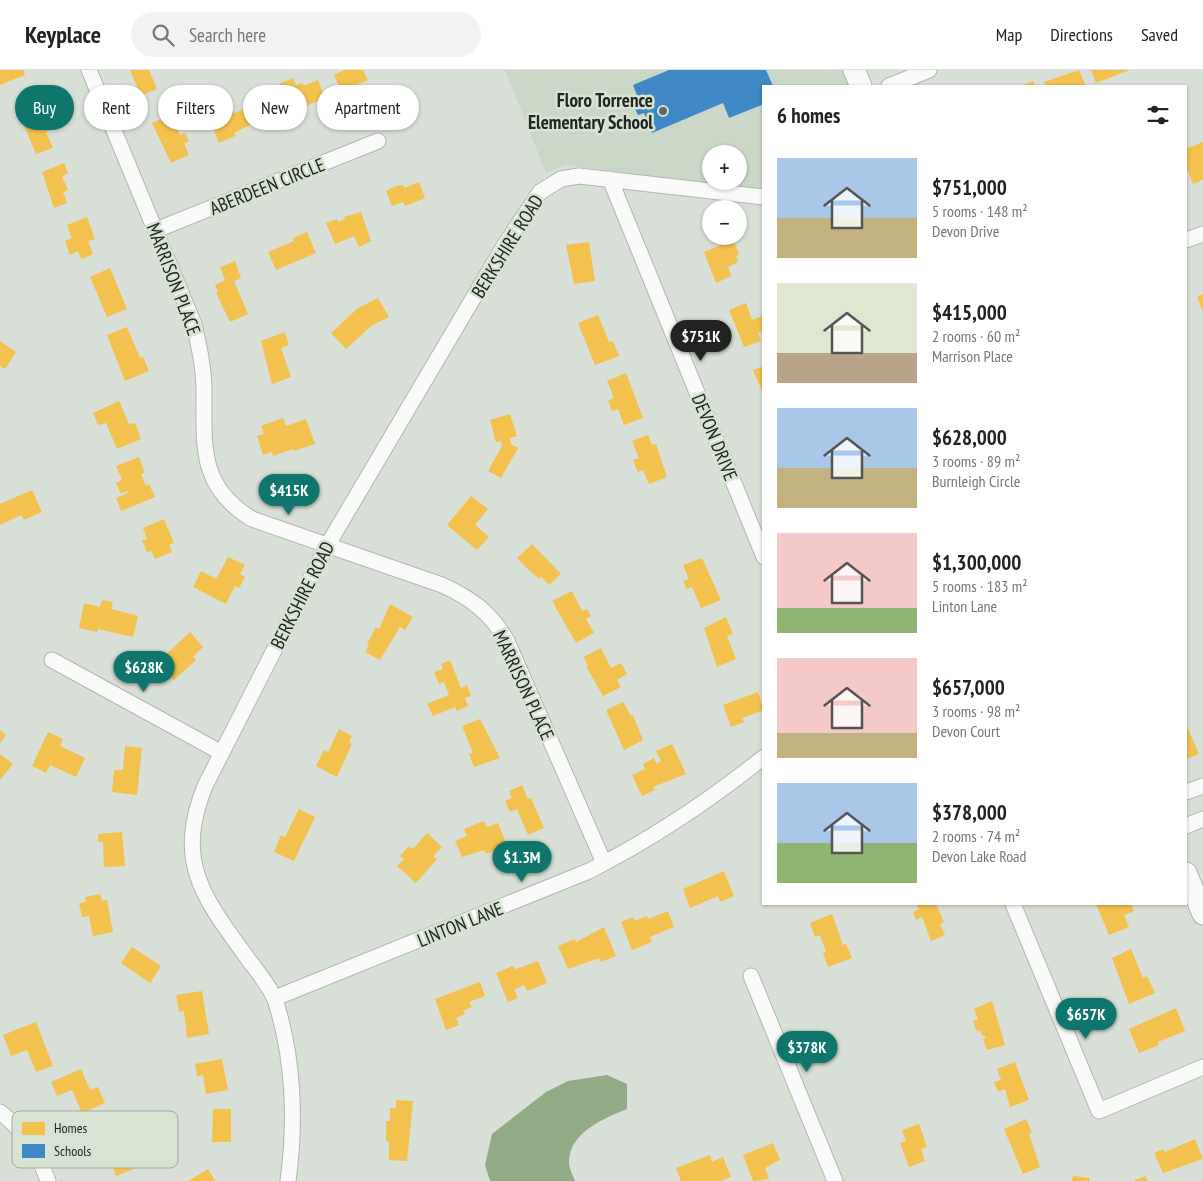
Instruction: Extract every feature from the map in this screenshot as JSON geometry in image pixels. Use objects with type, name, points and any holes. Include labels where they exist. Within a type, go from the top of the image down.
[{"type":"street","name":"MARRISON PLACE","points":[[89,70],[187,306],[199,341],[204,391],[204,448],[212,477],[229,502],[248,516],[327,546],[454,590],[475,602],[494,620],[507,641],[604,863]]},
{"type":"street","points":[[854,70],[861,85]]},
{"type":"street","points":[[892,85],[929,70]]},
{"type":"street","name":"ABERDEEN CIRCLE","points":[[156,230],[378,141]]},
{"type":"street","name":"BERKSHIRE ROAD","points":[[288,1181],[292,1136],[291,1082],[285,1040],[275,998],[214,912],[205,896],[193,862],[193,820],[205,786],[327,546],[531,202],[549,184],[567,177],[610,179],[762,197]]},
{"type":"street","name":"DEVON DRIVE","points":[[610,179],[762,552]]},
{"type":"street","points":[[1187,240],[1203,234]]},
{"type":"street","points":[[52,660],[222,753]]},
{"type":"street","name":"LINTON LANE","points":[[275,998],[546,890],[604,863],[687,815],[762,759]]},
{"type":"street","points":[[1187,792],[1203,786]]},
{"type":"street","points":[[1187,826],[1203,819]]},
{"type":"street","points":[[1187,875],[1203,914]]},
{"type":"street","points":[[1013,905],[1099,1111],[1203,1068]]},
{"type":"street","points":[[751,976],[835,1181]]},
{"type":"street","points":[[0,1112],[12,1122]]},
{"type":"street","points":[[42,1168],[48,1181]]},
{"type":"shaded area","points":[[505,70],[843,70],[850,85],[762,85],[762,189],[747,188],[747,145],[702,145],[702,182],[565,165],[546,173]]},
{"type":"shaded area","points":[[607,1075],[627,1084],[627,1109],[589,1128],[575,1143],[569,1162],[575,1181],[490,1181],[485,1165],[492,1134],[546,1092],[568,1081]]},
{"type":"building: Homes","points":[[0,70],[23,70],[25,75],[0,85]]},
{"type":"building: Homes","points":[[130,70],[149,70],[157,89],[148,93],[148,85],[136,85]]},
{"type":"building: Homes","points":[[344,70],[363,70],[368,80],[356,85],[338,85],[334,75]]},
{"type":"building: Homes","points":[[1079,70],[1086,85],[1046,85],[1044,82]]},
{"type":"building: Homes","points":[[1091,70],[1130,70],[1096,83]]},
{"type":"building: Homes","points":[[293,78],[296,85],[279,85]]},
{"type":"building: Homes","points":[[318,80],[320,85],[317,85],[317,101],[307,105],[306,85]]},
{"type":"building: Homes","points":[[1033,81],[1035,85],[1023,85]]},
{"type":"building: Homes","points":[[243,109],[243,128],[234,133],[235,136],[219,143],[214,130],[233,130],[233,110],[234,113]]},
{"type":"building: Homes","points":[[158,121],[158,130],[178,130],[180,135],[185,133],[189,141],[184,143],[189,155],[171,163],[152,123]]},
{"type":"building: Homes","points":[[26,130],[49,130],[46,132],[53,148],[36,154]]},
{"type":"building: Homes","points":[[1203,142],[1203,180],[1193,184],[1187,169],[1187,149]]},
{"type":"building: Homes","points":[[64,163],[68,173],[62,176],[68,190],[63,192],[67,203],[54,208],[42,172]]},
{"type":"building: Homes","points":[[419,182],[425,198],[405,206],[403,202],[392,206],[386,191],[396,186],[403,185],[404,188]]},
{"type":"building: Homes","points":[[361,212],[371,241],[359,247],[354,236],[335,244],[326,223],[337,219],[338,222],[345,219],[344,217]]},
{"type":"building: Homes","points":[[87,217],[95,239],[88,241],[93,254],[81,259],[78,251],[70,255],[65,241],[72,238],[67,225]]},
{"type":"building: Homes","points":[[307,232],[316,253],[276,270],[268,252],[294,241],[293,238]]},
{"type":"building: Homes","points":[[589,242],[595,281],[574,284],[566,245]]},
{"type":"building: Homes","points":[[721,245],[735,245],[739,254],[736,256],[738,262],[728,267],[731,276],[716,283],[704,252]]},
{"type":"building: Homes","points":[[235,261],[241,278],[234,281],[248,314],[230,322],[216,293],[218,292],[215,285],[225,280],[220,267]]},
{"type":"building: Homes","points":[[110,268],[127,309],[107,317],[90,277]]},
{"type":"building: Homes","points":[[1203,294],[1203,311],[1197,297]]},
{"type":"building: Homes","points":[[378,298],[389,317],[371,326],[346,349],[331,333],[358,308]]},
{"type":"building: Homes","points":[[746,303],[752,320],[762,316],[762,331],[758,333],[761,341],[744,347],[729,310]]},
{"type":"building: Homes","points":[[598,315],[609,342],[613,341],[619,356],[595,365],[578,323]]},
{"type":"building: Homes","points":[[127,327],[140,358],[143,357],[149,371],[125,381],[107,335]]},
{"type":"building: Homes","points":[[285,332],[289,345],[281,348],[291,377],[272,384],[261,341]]},
{"type":"building: Homes","points":[[0,341],[16,352],[5,369],[0,366]]},
{"type":"building: Homes","points":[[762,367],[762,390],[753,370]]},
{"type":"building: Homes","points":[[626,373],[643,418],[624,425],[618,409],[612,411],[608,401],[614,398],[607,381]]},
{"type":"building: Homes","points":[[119,401],[129,424],[135,423],[141,439],[117,449],[106,423],[98,425],[93,413]]},
{"type":"building: Homes","points":[[510,414],[517,436],[510,438],[511,444],[518,448],[501,478],[488,471],[502,446],[501,441],[496,442],[490,420]]},
{"type":"building: Homes","points":[[283,418],[286,426],[306,419],[315,444],[273,456],[272,452],[263,455],[257,436],[264,434],[261,426]]},
{"type":"building: Homes","points":[[648,435],[652,445],[656,444],[667,477],[649,484],[643,470],[638,472],[633,460],[639,458],[632,441]]},
{"type":"building: Homes","points":[[139,457],[145,473],[141,474],[146,486],[149,484],[155,497],[121,511],[116,498],[128,493],[127,491],[121,494],[116,483],[122,480],[116,466]]},
{"type":"building: Homes","points":[[32,490],[42,512],[24,520],[21,515],[0,525],[0,504]]},
{"type":"building: Homes","points":[[471,496],[488,509],[475,525],[489,537],[477,550],[447,525]]},
{"type":"building: Homes","points":[[164,519],[174,543],[169,545],[172,552],[155,559],[151,551],[147,552],[142,540],[147,539],[143,528]]},
{"type":"building: Homes","points":[[532,544],[561,574],[549,585],[541,577],[540,579],[532,573],[517,558]]},
{"type":"building: Homes","points":[[228,557],[245,565],[240,574],[245,577],[239,588],[235,586],[226,604],[193,587],[201,571],[216,579]]},
{"type":"building: Homes","points":[[702,558],[721,600],[701,608],[692,587],[687,589],[683,581],[689,579],[683,565]]},
{"type":"building: Homes","points":[[572,591],[582,611],[587,609],[591,616],[586,619],[594,633],[576,643],[552,601]]},
{"type":"building: Homes","points":[[102,600],[113,602],[111,609],[138,616],[133,637],[98,629],[97,632],[79,628],[84,603],[100,607]]},
{"type":"building: Homes","points":[[390,604],[413,617],[405,630],[400,627],[380,660],[365,652],[369,645],[367,644],[376,627],[379,629]]},
{"type":"building: Homes","points":[[726,617],[733,634],[727,636],[736,659],[717,667],[704,628]]},
{"type":"building: Homes","points":[[190,632],[203,647],[193,657],[196,660],[174,680],[157,663]]},
{"type":"building: Homes","points":[[601,648],[611,668],[621,663],[627,674],[617,680],[621,687],[603,696],[583,657]]},
{"type":"building: Homes","points":[[450,660],[461,688],[467,685],[471,696],[465,698],[468,706],[457,711],[455,707],[433,716],[427,704],[449,695],[444,682],[439,684],[434,672],[443,669],[441,664]]},
{"type":"building: Homes","points":[[758,692],[762,711],[742,718],[744,722],[731,727],[723,705]]},
{"type":"building: Homes","points":[[623,702],[631,716],[633,715],[643,740],[624,750],[606,710]]},
{"type":"building: Homes","points":[[480,719],[500,758],[474,767],[469,754],[473,753],[462,726]]},
{"type":"building: Homes","points":[[1187,726],[1199,754],[1187,759]]},
{"type":"building: Homes","points":[[339,729],[352,736],[349,742],[352,744],[337,777],[316,766],[324,750],[328,752]]},
{"type":"building: Homes","points":[[0,730],[6,735],[0,743]]},
{"type":"building: Homes","points":[[48,732],[63,739],[60,746],[85,758],[76,777],[50,765],[46,773],[32,766]]},
{"type":"building: Homes","points":[[672,744],[686,774],[653,787],[655,790],[642,796],[632,775],[645,769],[643,764],[654,758],[657,764],[661,761],[656,751]]},
{"type":"building: Homes","points":[[125,746],[142,748],[137,795],[112,792],[114,770],[123,770]]},
{"type":"building: Homes","points":[[0,754],[13,764],[0,780]]},
{"type":"building: Homes","points":[[522,785],[528,799],[531,798],[544,828],[528,835],[517,809],[510,812],[505,801],[512,798],[509,791]]},
{"type":"building: Homes","points":[[299,809],[315,817],[294,861],[274,852],[281,835],[285,837]]},
{"type":"building: Homes","points":[[484,821],[487,827],[498,823],[507,845],[486,854],[484,850],[462,857],[455,841],[467,836],[464,829]]},
{"type":"building: Homes","points":[[122,832],[125,866],[104,867],[103,842],[98,842],[98,834]]},
{"type":"building: Homes","points":[[427,833],[442,847],[433,856],[437,859],[416,883],[397,866],[404,859],[400,856],[409,846],[413,849]]},
{"type":"building: Homes","points":[[724,871],[734,896],[720,902],[718,896],[690,908],[683,889]]},
{"type":"building: Homes","points":[[100,894],[102,901],[107,900],[113,932],[93,936],[89,916],[82,917],[79,903],[86,902],[85,897]]},
{"type":"building: Homes","points":[[917,905],[936,905],[944,922],[940,924],[945,935],[931,941],[922,917],[916,920],[913,912],[919,909]]},
{"type":"building: Homes","points":[[1096,905],[1131,905],[1134,911],[1124,915],[1129,927],[1109,935]]},
{"type":"building: Homes","points":[[668,911],[674,927],[650,937],[652,942],[632,950],[621,922],[633,917],[634,921],[647,916],[648,919]]},
{"type":"building: Homes","points":[[832,914],[843,945],[846,944],[852,958],[828,967],[823,953],[826,952],[820,935],[815,937],[810,923]]},
{"type":"building: Homes","points":[[604,927],[616,956],[601,962],[599,958],[568,969],[558,946],[575,939],[576,942]]},
{"type":"building: Homes","points":[[132,947],[161,966],[150,983],[121,963]]},
{"type":"building: Homes","points":[[1131,949],[1143,978],[1147,976],[1155,993],[1129,1004],[1112,958]]},
{"type":"building: Homes","points":[[538,961],[547,983],[527,991],[524,985],[514,990],[518,998],[508,1002],[496,973],[512,966],[516,969]]},
{"type":"building: Homes","points":[[480,982],[485,996],[469,1002],[472,1007],[463,1011],[465,1014],[456,1018],[459,1025],[446,1030],[435,999]]},
{"type":"building: Homes","points":[[202,991],[209,1034],[187,1038],[184,1011],[179,1012],[176,995]]},
{"type":"building: Homes","points":[[992,1001],[1005,1045],[987,1050],[983,1039],[986,1038],[984,1035],[982,1036],[980,1030],[977,1032],[973,1021],[978,1019],[974,1009]]},
{"type":"building: Homes","points":[[1176,1008],[1185,1031],[1158,1042],[1159,1045],[1139,1053],[1129,1029]]},
{"type":"building: Homes","points":[[36,1022],[53,1066],[36,1072],[27,1050],[11,1056],[3,1035]]},
{"type":"building: Homes","points":[[222,1059],[228,1090],[206,1094],[203,1075],[197,1076],[195,1064]]},
{"type":"building: Homes","points":[[1015,1062],[1029,1100],[1010,1107],[1005,1089],[998,1092],[994,1082],[1001,1080],[997,1069]]},
{"type":"building: Homes","points":[[81,1069],[90,1090],[98,1087],[105,1103],[87,1111],[81,1111],[72,1090],[57,1096],[51,1082]]},
{"type":"building: Homes","points":[[396,1100],[413,1101],[407,1161],[389,1160],[389,1141],[386,1141],[386,1121],[390,1121],[390,1108],[396,1108]]},
{"type":"building: Homes","points":[[213,1109],[231,1109],[231,1142],[212,1142]]},
{"type":"building: Homes","points":[[1026,1119],[1032,1132],[1029,1134],[1040,1167],[1023,1174],[1004,1129]]},
{"type":"building: Homes","points":[[919,1124],[927,1147],[921,1149],[925,1161],[909,1167],[900,1143],[906,1141],[902,1130]]},
{"type":"building: Homes","points":[[1195,1139],[1203,1159],[1163,1173],[1154,1153],[1163,1149],[1165,1152]]},
{"type":"building: Homes","points":[[773,1143],[780,1160],[765,1168],[769,1179],[753,1181],[743,1155]]},
{"type":"building: Homes","points":[[710,1155],[712,1162],[723,1157],[731,1177],[721,1181],[681,1181],[676,1168]]},
{"type":"building: Homes","points":[[113,1168],[136,1168],[116,1176]]},
{"type":"building: Homes","points":[[208,1169],[215,1181],[188,1181]]},
{"type":"building: Homes","points":[[1073,1176],[1090,1178],[1089,1181],[1072,1181]]},
{"type":"building: Homes","points":[[1146,1176],[1148,1181],[1133,1181]]},
{"type":"building: Schools","points":[[669,70],[766,70],[773,85],[762,85],[762,105],[729,118],[723,103],[652,133],[644,113],[638,115],[635,109],[641,106],[633,85]]},
{"type":"place","name":"Floro Torrence Elementary School","points":[[663,111]]}]
